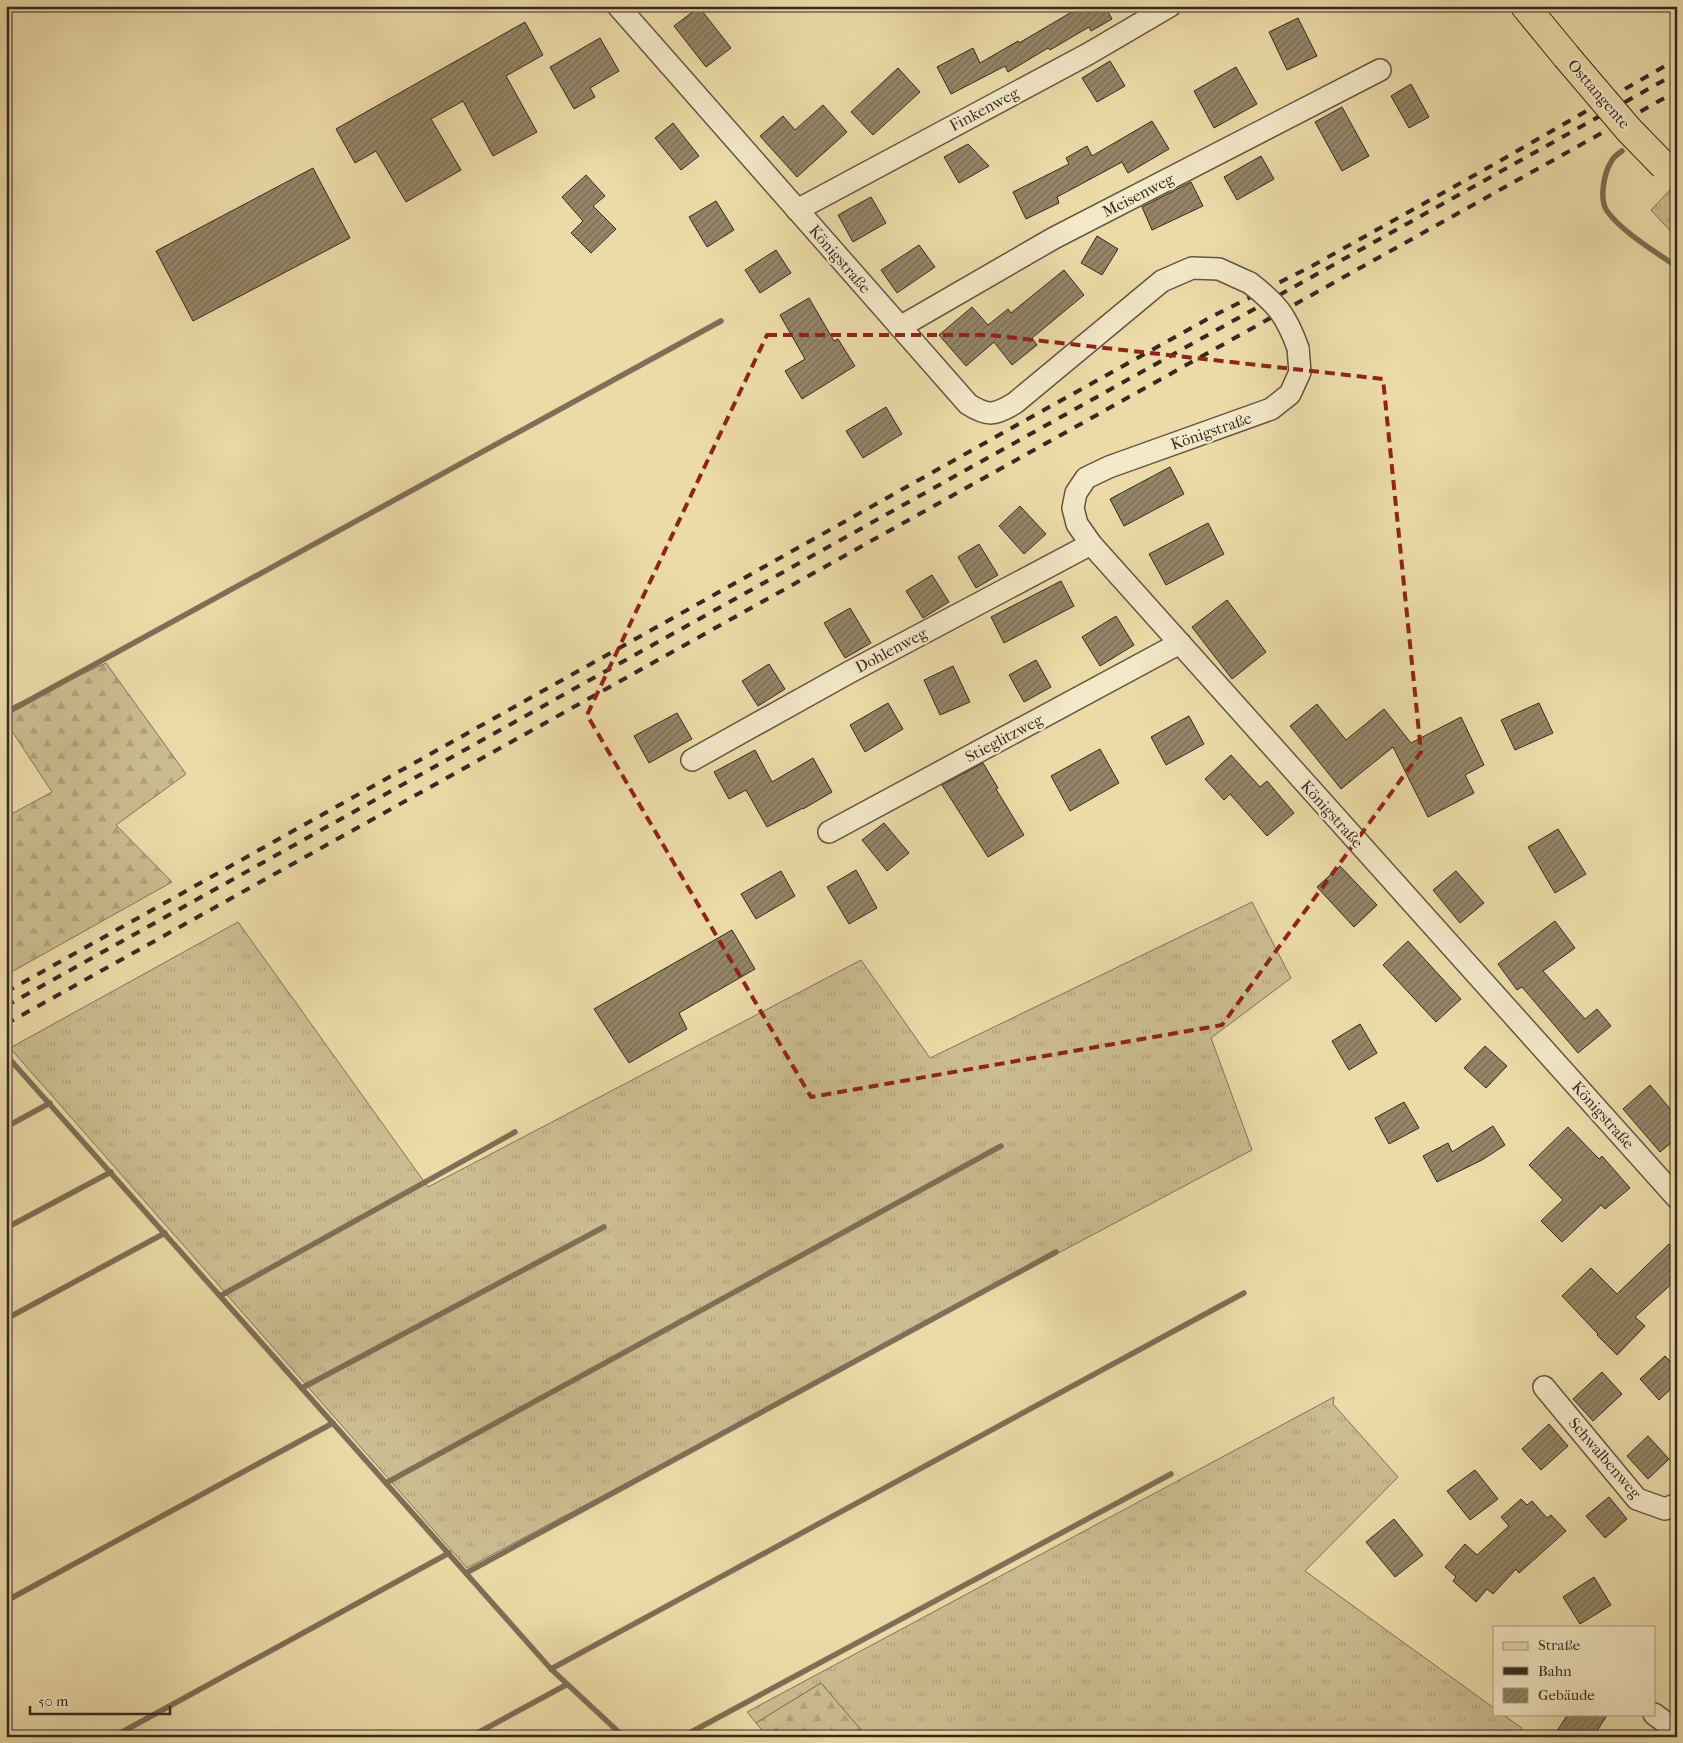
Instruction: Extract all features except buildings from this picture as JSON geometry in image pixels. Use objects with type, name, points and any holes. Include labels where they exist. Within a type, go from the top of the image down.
[{"type":"main road","name":"Osttangente","points":[[1525,6],[1629,130],[1670,172]]},
{"type":"street","name":"Königstraße","points":[[618,6],[968,404],[978,410],[991,414],[1015,404],[1162,281],[1192,268],[1220,269],[1250,283],[1280,310],[1298,348],[1300,372],[1290,394],[1271,409],[1109,467],[1086,478],[1076,492],[1073,508],[1077,524],[1091,544],[1677,1198]]},
{"type":"street","name":"Finkenweg","points":[[797,210],[1088,54],[1170,6]]},
{"type":"street","name":"Meisenweg","points":[[900,327],[1054,238],[1380,70]]},
{"type":"street","name":"Dohlenweg","points":[[692,760],[848,673],[1091,544]]},
{"type":"street","name":"Stieglitzweg","points":[[829,832],[1180,643]]},
{"type":"street","name":"Schwalbenweg","points":[[1544,1387],[1637,1499],[1665,1509],[1677,1504]]},
{"type":"street","points":[[1656,1716],[1677,1732]]},
{"type":"highlighted area","points":[[767,335],[989,335],[1383,379],[1421,752],[1222,1025],[811,1097],[587,715]]},
{"type":"green space","points":[[1673,187],[1677,190],[1677,238],[1651,210]]},
{"type":"green space","points":[[106,663],[186,774],[116,825],[172,882],[6,975],[6,817],[52,792],[6,722],[6,709]]},
{"type":"green space","points":[[1252,902],[1291,978],[1211,1038],[1252,1150],[467,1568],[10,1048],[238,922],[428,1187],[861,960],[930,1058]]},
{"type":"green space","points":[[1334,1397],[1333,1404],[1398,1477],[1305,1571],[1493,1707],[1493,1716],[1505,1716],[1522,1728],[1518,1737],[867,1737],[821,1683],[756,1723],[747,1712]]},
{"type":"green space","points":[[821,1683],[867,1737],[768,1737],[756,1723]]},
{"type":"waterway","points":[[1622,151],[1613,159],[1606,173],[1603,200],[1607,211],[1630,234],[1677,267]]},
{"type":"waterway","points":[[6,713],[721,321]]},
{"type":"waterway","points":[[6,1055],[551,1669],[624,1737]]},
{"type":"waterway","points":[[6,1127],[50,1103]]},
{"type":"waterway","points":[[220,1296],[515,1132]]},
{"type":"waterway","points":[[386,1483],[1001,1146]]},
{"type":"waterway","points":[[6,1228],[111,1172]]},
{"type":"waterway","points":[[302,1388],[604,1227]]},
{"type":"waterway","points":[[6,1319],[165,1233]]},
{"type":"waterway","points":[[466,1573],[1056,1252]]},
{"type":"waterway","points":[[551,1669],[1244,1293]]},
{"type":"waterway","points":[[6,1601],[333,1423]]},
{"type":"waterway","points":[[682,1737],[1171,1474]]},
{"type":"waterway","points":[[113,1737],[449,1553]]},
{"type":"waterway","points":[[470,1737],[566,1685]]},
{"type":"railway","points":[[6,992],[1213,316],[1312,266],[1677,59]]},
{"type":"railway","points":[[6,1006],[1677,73]]},
{"type":"railway","points":[[6,1024],[1677,91]]}]
